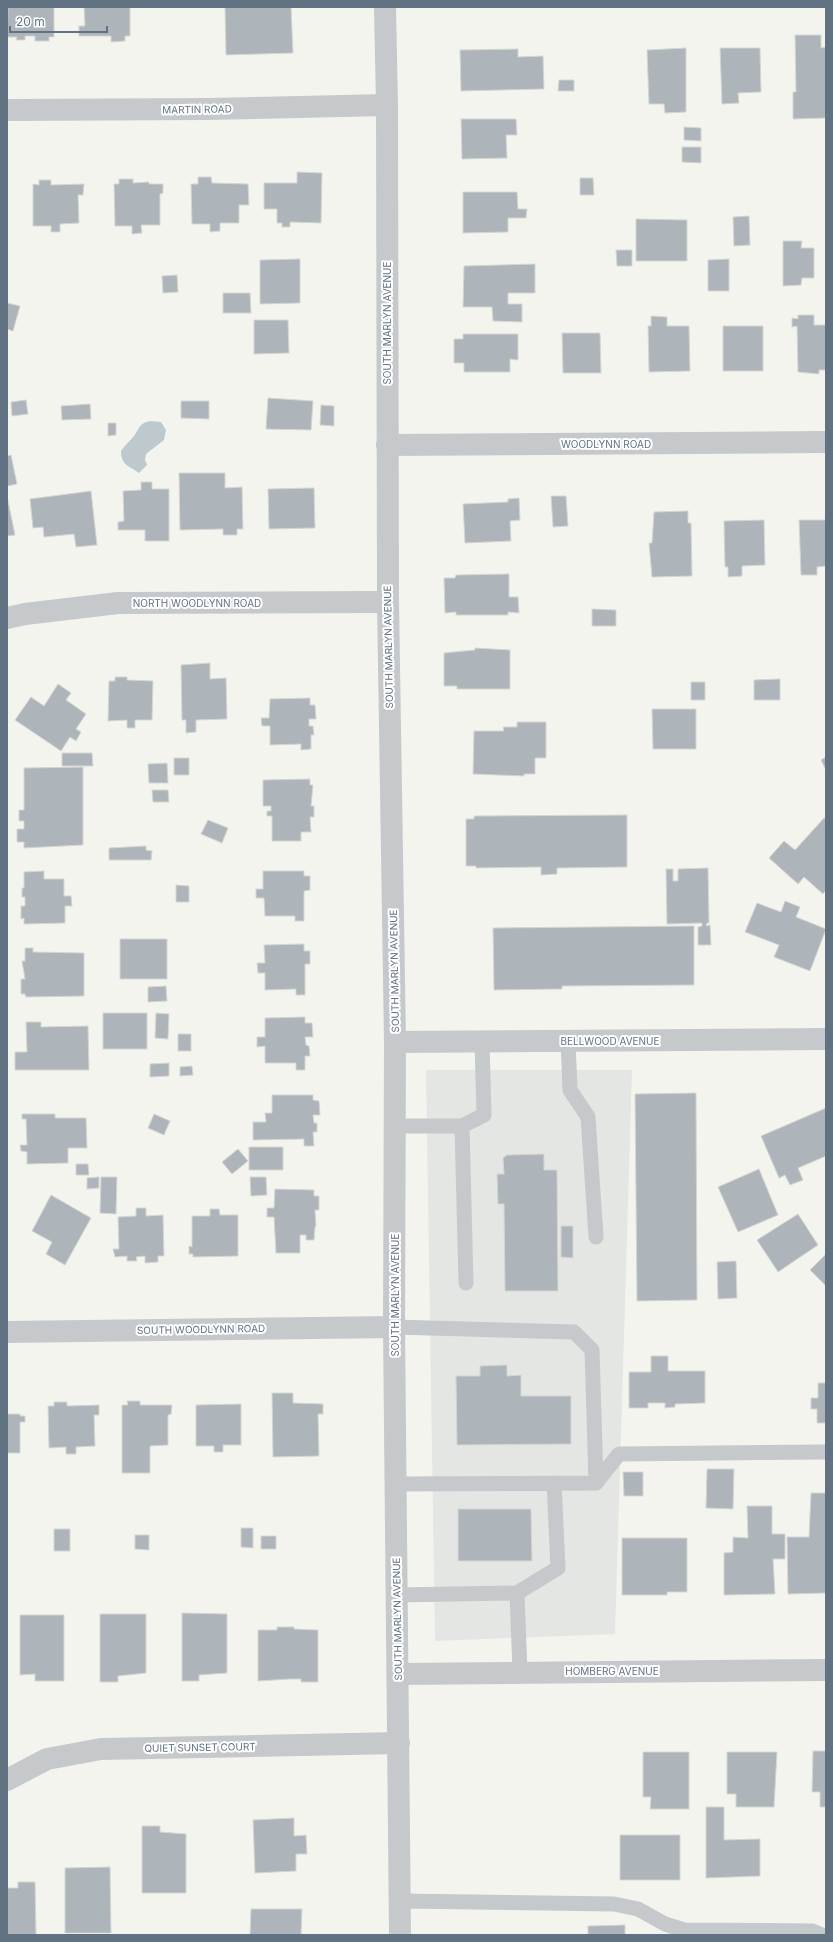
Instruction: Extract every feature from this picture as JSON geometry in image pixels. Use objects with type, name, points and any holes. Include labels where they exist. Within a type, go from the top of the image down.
[{"type":"street","name":"SOUTH MARLYN AVENUE","points":[[385,7],[388,602],[395,1042],[394,1327],[400,1935]]},
{"type":"street","name":"MARTIN ROAD","points":[[7,110],[207,109],[386,105]]},
{"type":"street","name":"WOODLYNN ROAD","points":[[387,445],[826,442]]},
{"type":"street","name":"NORTH WOODLYNN ROAD","points":[[7,618],[25,614],[118,603],[388,602]]},
{"type":"street","name":"BELLWOOD AVENUE","points":[[395,1042],[826,1040]]},
{"type":"street","name":"SOUTH WOODLYNN ROAD","points":[[7,1332],[394,1327]]},
{"type":"street","name":"HOMBERG AVENUE","points":[[398,1674],[826,1670]]},
{"type":"street","name":"QUIET SUNSET COURT","points":[[7,1780],[47,1759],[101,1749],[399,1744]]},
{"type":"lane","points":[[568,1041],[570,1090],[588,1116],[596,1237]]},
{"type":"lane","points":[[394,1126],[462,1126],[484,1115],[482,1042]]},
{"type":"lane","points":[[462,1126],[466,1284]]},
{"type":"lane","points":[[394,1327],[574,1332],[592,1350],[596,1483]]},
{"type":"lane","points":[[596,1483],[619,1454],[826,1452]]},
{"type":"lane","points":[[397,1595],[517,1593],[558,1568],[554,1483]]},
{"type":"lane","points":[[396,1484],[596,1483]]},
{"type":"lane","points":[[517,1593],[520,1672]]},
{"type":"lane","points":[[400,1901],[614,1904],[638,1909],[666,1930],[813,1931],[822,1935]]},
{"type":"shaded area","points":[[150,421],[161,422],[166,430],[164,440],[146,454],[145,460],[147,465],[139,473],[124,462],[121,456],[121,451],[141,425]]},
{"type":"shaded area","points":[[426,1070],[632,1070],[615,1634],[435,1641]]},
{"type":"building","points":[[8,7],[54,7],[54,37],[49,37],[49,41],[35,41],[35,36],[25,36],[25,40],[16,40],[17,37],[7,37]]},
{"type":"building","points":[[84,7],[130,7],[130,36],[125,36],[125,41],[111,42],[111,36],[79,36],[79,26],[85,26]]},
{"type":"building","points":[[225,7],[291,7],[293,53],[226,55]]},
{"type":"building","points":[[795,35],[821,35],[821,48],[826,47],[826,118],[793,119],[793,92],[796,92]]},
{"type":"building","points":[[686,48],[686,112],[665,113],[664,104],[649,104],[647,50]]},
{"type":"building","points":[[720,48],[760,48],[761,92],[738,93],[739,103],[722,104]]},
{"type":"building","points":[[518,49],[518,57],[543,56],[544,89],[461,91],[460,50]]},
{"type":"building","points":[[559,80],[574,80],[574,91],[558,91]]},
{"type":"building","points":[[461,119],[516,119],[517,135],[506,135],[507,158],[462,159]]},
{"type":"building","points":[[684,127],[701,128],[701,141],[684,140]]},
{"type":"building","points":[[682,147],[701,147],[701,163],[682,162]]},
{"type":"building","points":[[297,172],[322,173],[321,223],[290,222],[290,227],[282,227],[282,223],[277,223],[277,209],[264,209],[264,183],[297,183]]},
{"type":"building","points":[[198,177],[211,177],[212,183],[248,184],[249,205],[239,205],[239,223],[220,223],[220,231],[210,232],[210,224],[192,224],[191,184],[198,184]]},
{"type":"building","points":[[580,178],[593,178],[594,195],[580,195]]},
{"type":"building","points":[[119,179],[133,179],[133,183],[149,182],[149,184],[163,184],[163,193],[160,194],[160,225],[141,225],[142,233],[132,234],[132,226],[115,226],[114,184],[119,184]]},
{"type":"building","points":[[39,180],[51,180],[51,185],[84,184],[83,195],[78,195],[79,223],[60,224],[60,232],[51,232],[51,226],[33,226],[33,184],[39,185]]},
{"type":"building","points":[[463,192],[517,192],[518,209],[527,209],[526,218],[508,218],[508,232],[463,233]]},
{"type":"building","points":[[749,216],[750,245],[734,246],[733,217]]},
{"type":"building","points":[[636,219],[687,220],[687,261],[636,261]]},
{"type":"building","points":[[783,241],[802,241],[801,248],[814,248],[814,278],[802,278],[801,285],[783,286]]},
{"type":"building","points":[[616,250],[632,250],[632,266],[617,266]]},
{"type":"building","points":[[300,259],[300,303],[260,304],[260,260]]},
{"type":"building","points":[[729,259],[729,291],[708,291],[708,260]]},
{"type":"building","points":[[535,264],[535,293],[508,293],[508,304],[522,304],[522,322],[493,321],[492,307],[463,307],[464,266]]},
{"type":"building","points":[[177,275],[178,292],[163,293],[162,276]]},
{"type":"building","points":[[223,293],[250,293],[251,313],[223,313]]},
{"type":"building","points":[[7,303],[20,306],[13,331],[7,329]]},
{"type":"building","points":[[798,315],[814,315],[814,325],[826,325],[826,370],[819,370],[819,374],[798,372],[797,326],[792,327],[792,318],[798,319]]},
{"type":"building","points":[[651,316],[667,317],[667,326],[689,326],[690,371],[649,372],[648,326],[651,326]]},
{"type":"building","points":[[254,320],[288,320],[289,353],[254,354]]},
{"type":"building","points":[[723,326],[763,326],[763,371],[723,371]]},
{"type":"building","points":[[562,333],[600,333],[601,373],[563,373]]},
{"type":"building","points":[[463,334],[518,334],[518,360],[510,359],[510,372],[464,372],[464,363],[454,363],[454,339],[463,339]]},
{"type":"building","points":[[268,398],[313,401],[311,430],[266,429]]},
{"type":"building","points":[[26,400],[28,414],[12,416],[11,402]]},
{"type":"building","points":[[181,401],[209,401],[209,419],[181,418]]},
{"type":"building","points":[[90,404],[91,419],[62,420],[61,406]]},
{"type":"building","points":[[321,405],[334,406],[334,426],[320,425]]},
{"type":"building","points":[[108,423],[116,423],[116,435],[108,436]]},
{"type":"building","points":[[11,455],[17,484],[7,486],[7,456]]},
{"type":"building","points":[[179,473],[225,473],[225,488],[242,487],[243,529],[237,529],[237,535],[223,535],[223,529],[180,530]]},
{"type":"building","points":[[141,482],[152,482],[152,489],[169,489],[169,541],[145,541],[145,530],[118,530],[118,522],[124,521],[123,491],[141,490]]},
{"type":"building","points":[[314,488],[315,528],[269,529],[268,489]]},
{"type":"building","points":[[91,491],[97,545],[76,547],[74,534],[44,537],[43,527],[33,528],[30,499]]},
{"type":"building","points":[[7,496],[15,535],[7,536]]},
{"type":"building","points":[[551,496],[566,496],[568,526],[553,527]]},
{"type":"building","points":[[519,498],[520,520],[510,521],[511,541],[465,543],[463,504],[508,502],[508,499]]},
{"type":"building","points":[[688,511],[688,523],[691,523],[692,576],[652,577],[649,543],[652,543],[654,512]]},
{"type":"building","points":[[764,520],[765,565],[742,566],[742,576],[728,577],[728,567],[725,567],[724,521]]},
{"type":"building","points":[[799,520],[826,520],[826,566],[817,567],[817,575],[801,575]]},
{"type":"building","points":[[509,574],[509,597],[518,597],[519,613],[508,612],[508,615],[456,615],[456,612],[445,613],[444,578],[455,578],[456,575]]},
{"type":"building","points":[[592,609],[616,610],[616,626],[592,626]]},
{"type":"building","points":[[475,648],[510,650],[510,689],[457,689],[457,686],[444,686],[444,653],[475,650]]},
{"type":"building","points":[[210,663],[210,679],[226,678],[227,719],[196,720],[196,732],[186,733],[186,720],[182,720],[181,665]]},
{"type":"building","points":[[115,677],[127,677],[127,680],[153,681],[152,720],[135,720],[135,728],[127,728],[127,720],[108,721],[109,681],[115,681]]},
{"type":"building","points":[[780,679],[780,700],[754,700],[754,680]]},
{"type":"building","points":[[691,682],[705,682],[705,700],[691,700]]},
{"type":"building","points":[[58,684],[71,693],[66,700],[86,714],[76,729],[81,732],[76,741],[70,737],[61,751],[15,720],[31,697],[44,706]]},
{"type":"building","points":[[310,698],[310,705],[315,705],[316,719],[309,719],[309,726],[313,726],[314,735],[311,735],[311,749],[301,750],[301,744],[270,745],[270,726],[262,726],[261,718],[269,718],[270,699]]},
{"type":"building","points":[[652,709],[696,709],[696,749],[653,749]]},
{"type":"building","points":[[517,722],[546,722],[546,758],[535,758],[535,774],[524,774],[524,776],[473,774],[474,731],[504,731],[503,727],[517,727]]},
{"type":"building","points":[[62,753],[92,753],[93,766],[62,766]]},
{"type":"building","points":[[826,757],[826,770],[821,760]]},
{"type":"building","points":[[174,758],[189,758],[189,775],[174,775]]},
{"type":"building","points":[[167,763],[168,783],[149,783],[148,764]]},
{"type":"building","points":[[83,767],[83,845],[24,848],[24,842],[17,842],[17,829],[24,829],[24,821],[19,821],[19,810],[24,810],[24,768]]},
{"type":"building","points":[[310,779],[310,785],[313,785],[311,806],[314,806],[314,817],[310,817],[311,832],[301,832],[301,841],[272,841],[272,816],[267,816],[267,811],[271,811],[271,806],[263,806],[263,780]]},
{"type":"building","points":[[152,790],[168,790],[169,802],[153,802]]},
{"type":"building","points":[[627,815],[627,867],[557,868],[557,874],[541,875],[541,867],[476,868],[476,866],[466,866],[466,819],[474,819],[474,816]]},
{"type":"building","points":[[824,818],[826,819],[826,890],[823,894],[804,877],[798,884],[769,858],[784,841],[795,850]]},
{"type":"building","points":[[208,820],[228,828],[222,843],[201,834]]},
{"type":"building","points":[[146,846],[146,850],[152,851],[151,860],[109,860],[109,848]]},
{"type":"building","points":[[708,868],[709,923],[707,923],[706,926],[710,925],[711,945],[698,945],[698,927],[702,926],[702,923],[667,924],[666,869],[673,869],[673,881],[678,881],[678,869]]},
{"type":"building","points":[[44,871],[44,879],[64,879],[64,896],[71,896],[72,906],[65,906],[65,923],[24,924],[24,918],[21,919],[21,906],[25,906],[25,897],[22,897],[22,888],[24,888],[24,872]]},
{"type":"building","points":[[263,871],[304,871],[304,876],[310,876],[310,890],[304,891],[304,921],[295,921],[295,916],[265,916],[264,898],[256,898],[256,889],[263,889]]},
{"type":"building","points":[[176,885],[189,886],[189,902],[176,902]]},
{"type":"building","points":[[785,901],[800,907],[796,917],[826,929],[810,971],[774,957],[779,945],[745,932],[757,903],[781,912]]},
{"type":"building","points":[[694,926],[694,985],[562,986],[562,989],[494,990],[493,928]]},
{"type":"building","points":[[120,939],[167,939],[167,979],[120,979]]},
{"type":"building","points":[[304,944],[304,951],[310,951],[310,964],[305,964],[305,995],[296,995],[296,989],[265,990],[265,973],[258,973],[257,963],[265,963],[264,945]]},
{"type":"building","points":[[25,948],[33,948],[33,952],[84,953],[84,996],[26,997],[25,994],[21,994],[21,979],[25,979],[22,961],[25,961]]},
{"type":"building","points":[[166,986],[167,1001],[148,1002],[148,987]]},
{"type":"building","points":[[103,1013],[147,1013],[147,1049],[103,1049]]},
{"type":"building","points":[[156,1013],[169,1014],[168,1039],[155,1038]]},
{"type":"building","points":[[305,1017],[305,1023],[312,1023],[313,1037],[305,1037],[306,1045],[309,1046],[310,1056],[305,1056],[305,1070],[296,1070],[296,1063],[265,1063],[265,1046],[257,1047],[257,1037],[265,1037],[265,1018]]},
{"type":"building","points":[[26,1022],[41,1022],[41,1027],[88,1026],[89,1070],[15,1070],[15,1052],[27,1052]]},
{"type":"building","points":[[178,1034],[191,1034],[191,1051],[178,1051]]},
{"type":"building","points":[[169,1063],[169,1076],[150,1077],[150,1064]]},
{"type":"building","points":[[192,1066],[193,1075],[180,1076],[180,1067]]},
{"type":"building","points":[[696,1093],[697,1300],[637,1301],[635,1094]]},
{"type":"building","points":[[272,1095],[313,1095],[313,1100],[319,1101],[320,1115],[313,1115],[314,1123],[317,1123],[317,1132],[313,1132],[314,1146],[304,1146],[304,1139],[253,1140],[253,1122],[266,1122],[265,1113],[272,1113]]},
{"type":"building","points":[[826,1108],[826,1156],[798,1168],[803,1180],[790,1185],[785,1175],[779,1178],[761,1136]]},
{"type":"building","points":[[22,1114],[55,1114],[55,1118],[86,1118],[87,1148],[68,1148],[68,1163],[27,1164],[27,1152],[21,1151],[20,1145],[27,1145],[26,1119],[22,1119]]},
{"type":"building","points":[[154,1114],[170,1121],[164,1135],[148,1128]]},
{"type":"building","points":[[249,1147],[283,1147],[283,1170],[249,1170]]},
{"type":"building","points":[[238,1149],[248,1161],[232,1174],[222,1162]]},
{"type":"building","points":[[544,1154],[544,1170],[557,1170],[558,1291],[505,1291],[504,1204],[498,1204],[497,1174],[504,1174],[503,1158],[507,1155]]},
{"type":"building","points":[[76,1164],[88,1164],[89,1175],[76,1175]]},
{"type":"building","points":[[759,1169],[778,1215],[738,1232],[718,1187]]},
{"type":"building","points":[[99,1177],[99,1188],[87,1189],[87,1178]]},
{"type":"building","points":[[101,1177],[117,1177],[116,1214],[100,1213]]},
{"type":"building","points":[[250,1177],[266,1177],[267,1195],[251,1196]]},
{"type":"building","points":[[275,1189],[314,1190],[314,1196],[319,1196],[319,1210],[315,1210],[316,1226],[314,1240],[306,1240],[306,1235],[300,1235],[300,1253],[276,1253],[274,1217],[267,1217],[267,1208],[274,1208]]},
{"type":"building","points":[[51,1195],[91,1218],[65,1265],[46,1254],[52,1242],[32,1231]]},
{"type":"building","points":[[136,1208],[146,1208],[146,1216],[163,1215],[164,1256],[158,1256],[158,1262],[145,1263],[145,1256],[136,1257],[137,1261],[127,1261],[127,1256],[115,1257],[113,1249],[119,1249],[118,1217],[136,1216]]},
{"type":"building","points":[[210,1209],[219,1209],[220,1215],[238,1215],[238,1256],[193,1257],[193,1254],[189,1254],[189,1246],[192,1247],[192,1216],[210,1216]]},
{"type":"building","points":[[798,1214],[818,1245],[778,1272],[757,1240]]},
{"type":"building","points":[[561,1226],[573,1226],[573,1258],[561,1257]]},
{"type":"building","points":[[826,1254],[826,1286],[810,1270]]},
{"type":"building","points":[[736,1261],[737,1298],[718,1299],[717,1262]]},
{"type":"building","points":[[651,1356],[668,1356],[668,1371],[705,1371],[705,1403],[675,1404],[675,1407],[665,1408],[665,1403],[648,1403],[648,1408],[629,1408],[629,1372],[651,1372]]},
{"type":"building","points":[[507,1365],[507,1376],[521,1375],[521,1396],[571,1396],[571,1444],[457,1445],[456,1376],[480,1376],[480,1366]]},
{"type":"building","points":[[818,1383],[826,1383],[826,1423],[817,1423],[817,1409],[811,1409],[811,1398],[818,1398]]},
{"type":"building","points":[[272,1393],[293,1393],[293,1403],[323,1404],[323,1414],[318,1414],[319,1456],[273,1457]]},
{"type":"building","points":[[127,1401],[140,1401],[140,1405],[172,1405],[171,1414],[168,1415],[168,1445],[150,1446],[150,1473],[122,1473],[122,1405],[128,1405]]},
{"type":"building","points":[[54,1402],[67,1402],[67,1406],[99,1405],[99,1415],[94,1415],[95,1446],[76,1447],[76,1454],[66,1454],[66,1447],[49,1448],[48,1406],[54,1406]]},
{"type":"building","points":[[241,1404],[241,1445],[223,1445],[223,1452],[214,1452],[214,1446],[196,1446],[196,1405]]},
{"type":"building","points":[[7,1414],[20,1414],[20,1416],[25,1416],[25,1422],[20,1422],[20,1453],[7,1453]]},
{"type":"building","points":[[707,1469],[734,1469],[733,1509],[706,1508]]},
{"type":"building","points":[[623,1472],[643,1472],[643,1496],[624,1496]]},
{"type":"building","points":[[811,1493],[826,1493],[826,1593],[788,1594],[787,1537],[809,1537]]},
{"type":"building","points":[[747,1506],[772,1506],[772,1534],[785,1534],[785,1559],[773,1559],[775,1594],[724,1595],[724,1553],[733,1552],[733,1537],[748,1538]]},
{"type":"building","points":[[458,1509],[531,1509],[532,1561],[458,1561]]},
{"type":"building","points":[[241,1528],[253,1528],[253,1548],[241,1547]]},
{"type":"building","points":[[54,1529],[70,1529],[70,1551],[54,1551]]},
{"type":"building","points":[[135,1535],[149,1535],[149,1550],[135,1549]]},
{"type":"building","points":[[261,1536],[276,1536],[276,1549],[261,1549]]},
{"type":"building","points":[[622,1538],[687,1538],[687,1592],[667,1592],[667,1595],[622,1595]]},
{"type":"building","points":[[182,1613],[227,1614],[227,1673],[199,1675],[199,1681],[182,1681]]},
{"type":"building","points":[[100,1614],[146,1614],[146,1673],[118,1676],[118,1682],[100,1682]]},
{"type":"building","points":[[20,1615],[64,1615],[64,1681],[35,1681],[35,1674],[20,1675]]},
{"type":"building","points":[[277,1627],[294,1627],[294,1629],[318,1630],[318,1682],[301,1682],[301,1679],[258,1681],[258,1630],[277,1630]]},
{"type":"building","points":[[813,1751],[826,1751],[826,1807],[820,1807],[820,1792],[812,1792]]},
{"type":"building","points":[[643,1752],[689,1752],[689,1809],[650,1809],[651,1797],[643,1797]]},
{"type":"building","points":[[727,1752],[777,1752],[774,1807],[736,1807],[736,1794],[727,1794]]},
{"type":"building","points":[[706,1807],[724,1807],[724,1840],[760,1839],[760,1876],[706,1878]]},
{"type":"building","points":[[294,1818],[294,1836],[306,1835],[307,1854],[296,1854],[296,1871],[255,1873],[253,1820]]},
{"type":"building","points":[[142,1826],[160,1826],[160,1832],[186,1834],[186,1893],[142,1893]]},
{"type":"building","points":[[620,1835],[680,1835],[680,1880],[620,1880]]},
{"type":"building","points":[[110,1867],[111,1933],[65,1933],[65,1868]]},
{"type":"building","points":[[18,1882],[35,1882],[36,1935],[7,1935],[7,1888],[18,1888]]},
{"type":"building","points":[[251,1909],[302,1909],[301,1935],[250,1935]]},
{"type":"building","points":[[625,1925],[625,1935],[588,1935],[588,1926]]}]
